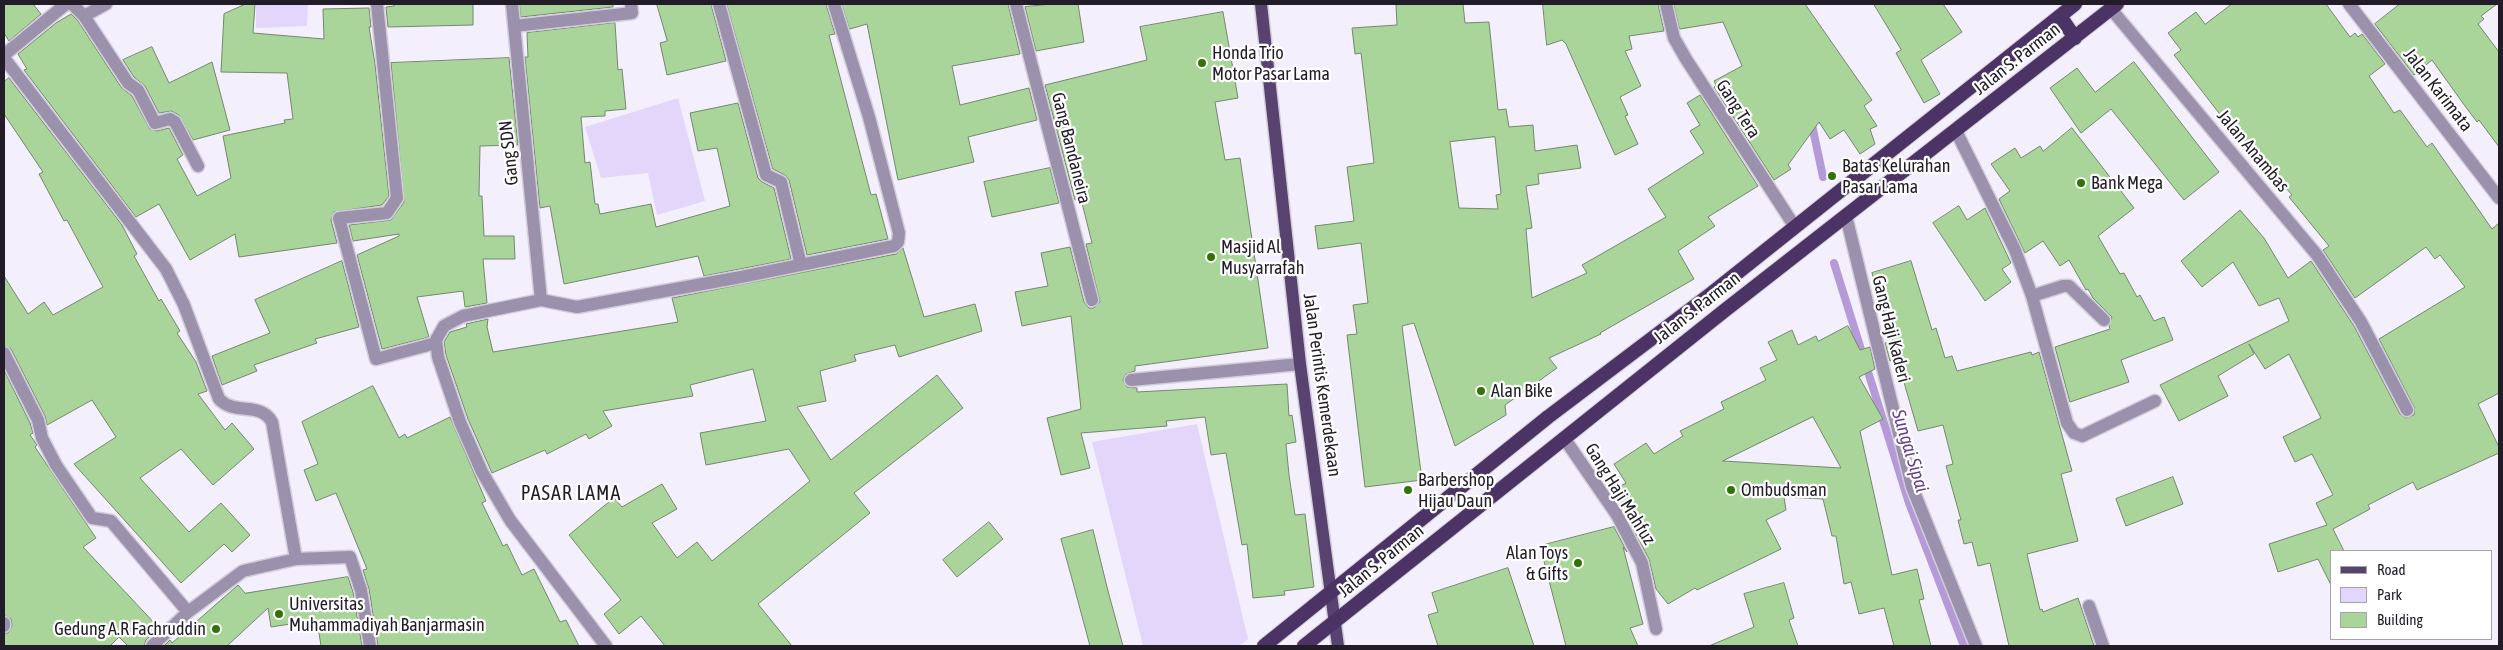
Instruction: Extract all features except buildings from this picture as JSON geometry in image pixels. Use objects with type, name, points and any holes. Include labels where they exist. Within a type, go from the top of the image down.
[{"type":"highway","name":"Jalan S. Parman","points":[[1264,646],[1548,416],[1774,243],[2076,4]]},
{"type":"highway","name":"Jalan S. Parman","points":[[1304,646],[1564,438],[2114,6]]},
{"type":"highway","points":[[2060,16],[2075,38]]},
{"type":"highway","points":[[1774,243],[1787,262]]},
{"type":"main road","name":"Jalan Perintis Kemerdekaan","points":[[1261,4],[1300,364],[1338,646]]},
{"type":"street","points":[[66,4],[4,56],[166,269],[184,305],[219,399],[225,406],[235,409],[262,410],[272,422],[296,559]]},
{"type":"street","points":[[72,4],[84,16],[128,83],[138,90],[155,123],[170,119],[175,122],[198,166]]},
{"type":"street","points":[[84,16],[106,4]]},
{"type":"street","points":[[377,4],[397,198],[387,212],[338,218],[376,359],[436,343]]},
{"type":"street","name":"Gang SDN","points":[[512,4],[541,300]]},
{"type":"street","points":[[514,26],[632,13],[632,4]]},
{"type":"street","points":[[719,4],[766,175],[781,182],[801,265]]},
{"type":"street","points":[[606,646],[510,520],[482,472],[460,422],[438,357],[436,343],[444,326],[463,316],[541,300],[576,306],[894,246],[898,242],[899,233],[869,117],[834,4]]},
{"type":"street","name":"Gang Bandaneira","points":[[1016,4],[1092,300]]},
{"type":"street","name":"Gang Tera","points":[[1666,4],[1674,38],[1686,59],[1794,227]]},
{"type":"street","name":"Jalan Karimata","points":[[2349,4],[2499,198]]},
{"type":"street","name":"Jalan Anambas","points":[[2114,6],[2317,255],[2361,322],[2408,410]]},
{"type":"street","points":[[1956,131],[2015,250],[2032,296],[2067,423],[2074,433],[2082,436],[2155,402]]},
{"type":"street","name":"Gang Haji Kaderi","points":[[1846,216],[1912,487],[1976,646]]},
{"type":"street","points":[[2032,296],[2068,286],[2104,320]]},
{"type":"street","points":[[4,353],[38,420],[42,438],[56,465],[92,518],[111,521],[188,612]]},
{"type":"street","points":[[1131,380],[1300,364]]},
{"type":"street","name":"Gang Haji Mahfuz","points":[[1564,438],[1617,514],[1642,563],[1656,629]]},
{"type":"street","points":[[152,646],[188,612],[243,570],[296,559],[350,557],[361,590],[370,646]]},
{"type":"street","points":[[2089,606],[2103,646]]},
{"type":"green space","points":[[256,4],[308,4],[307,26],[256,28]]},
{"type":"green space","points":[[678,98],[705,201],[657,215],[648,173],[601,178],[585,127]]},
{"type":"green space","points":[[1197,424],[1248,639],[1239,646],[1143,646],[1092,442]]},
{"type":"waterway","name":"Sungai Sipai","points":[[1811,120],[1823,177]]},
{"type":"waterway","name":"Sungai Sipai","points":[[1834,263],[1909,503],[1964,646]]},
{"type":"place","name":"Honda Trio Motor Pasar Lama","points":[[1202,63]]},
{"type":"place","name":"Batas Kelurahan Pasar Lama","points":[[1832,176]]},
{"type":"place","name":"Bank Mega","points":[[2081,183]]},
{"type":"place","name":"Masjid Al Musyarrafah","points":[[1211,257]]},
{"type":"place","name":"Alan Bike","points":[[1481,391]]},
{"type":"place","name":"Barbershop Hijau Daun","points":[[1408,490]]},
{"type":"place","name":"Ombudsman","points":[[1731,490]]},
{"type":"place","name":"Alan Toys & Gifts","points":[[1578,563]]},
{"type":"place","name":"Universitas Muhammadiyah Banjarmasin","points":[[279,614]]},
{"type":"place","name":"Gedung A.R Fachruddin","points":[[216,629]]},
{"type":"district","name":"PASAR LAMA","points":[[571,494]]}]
